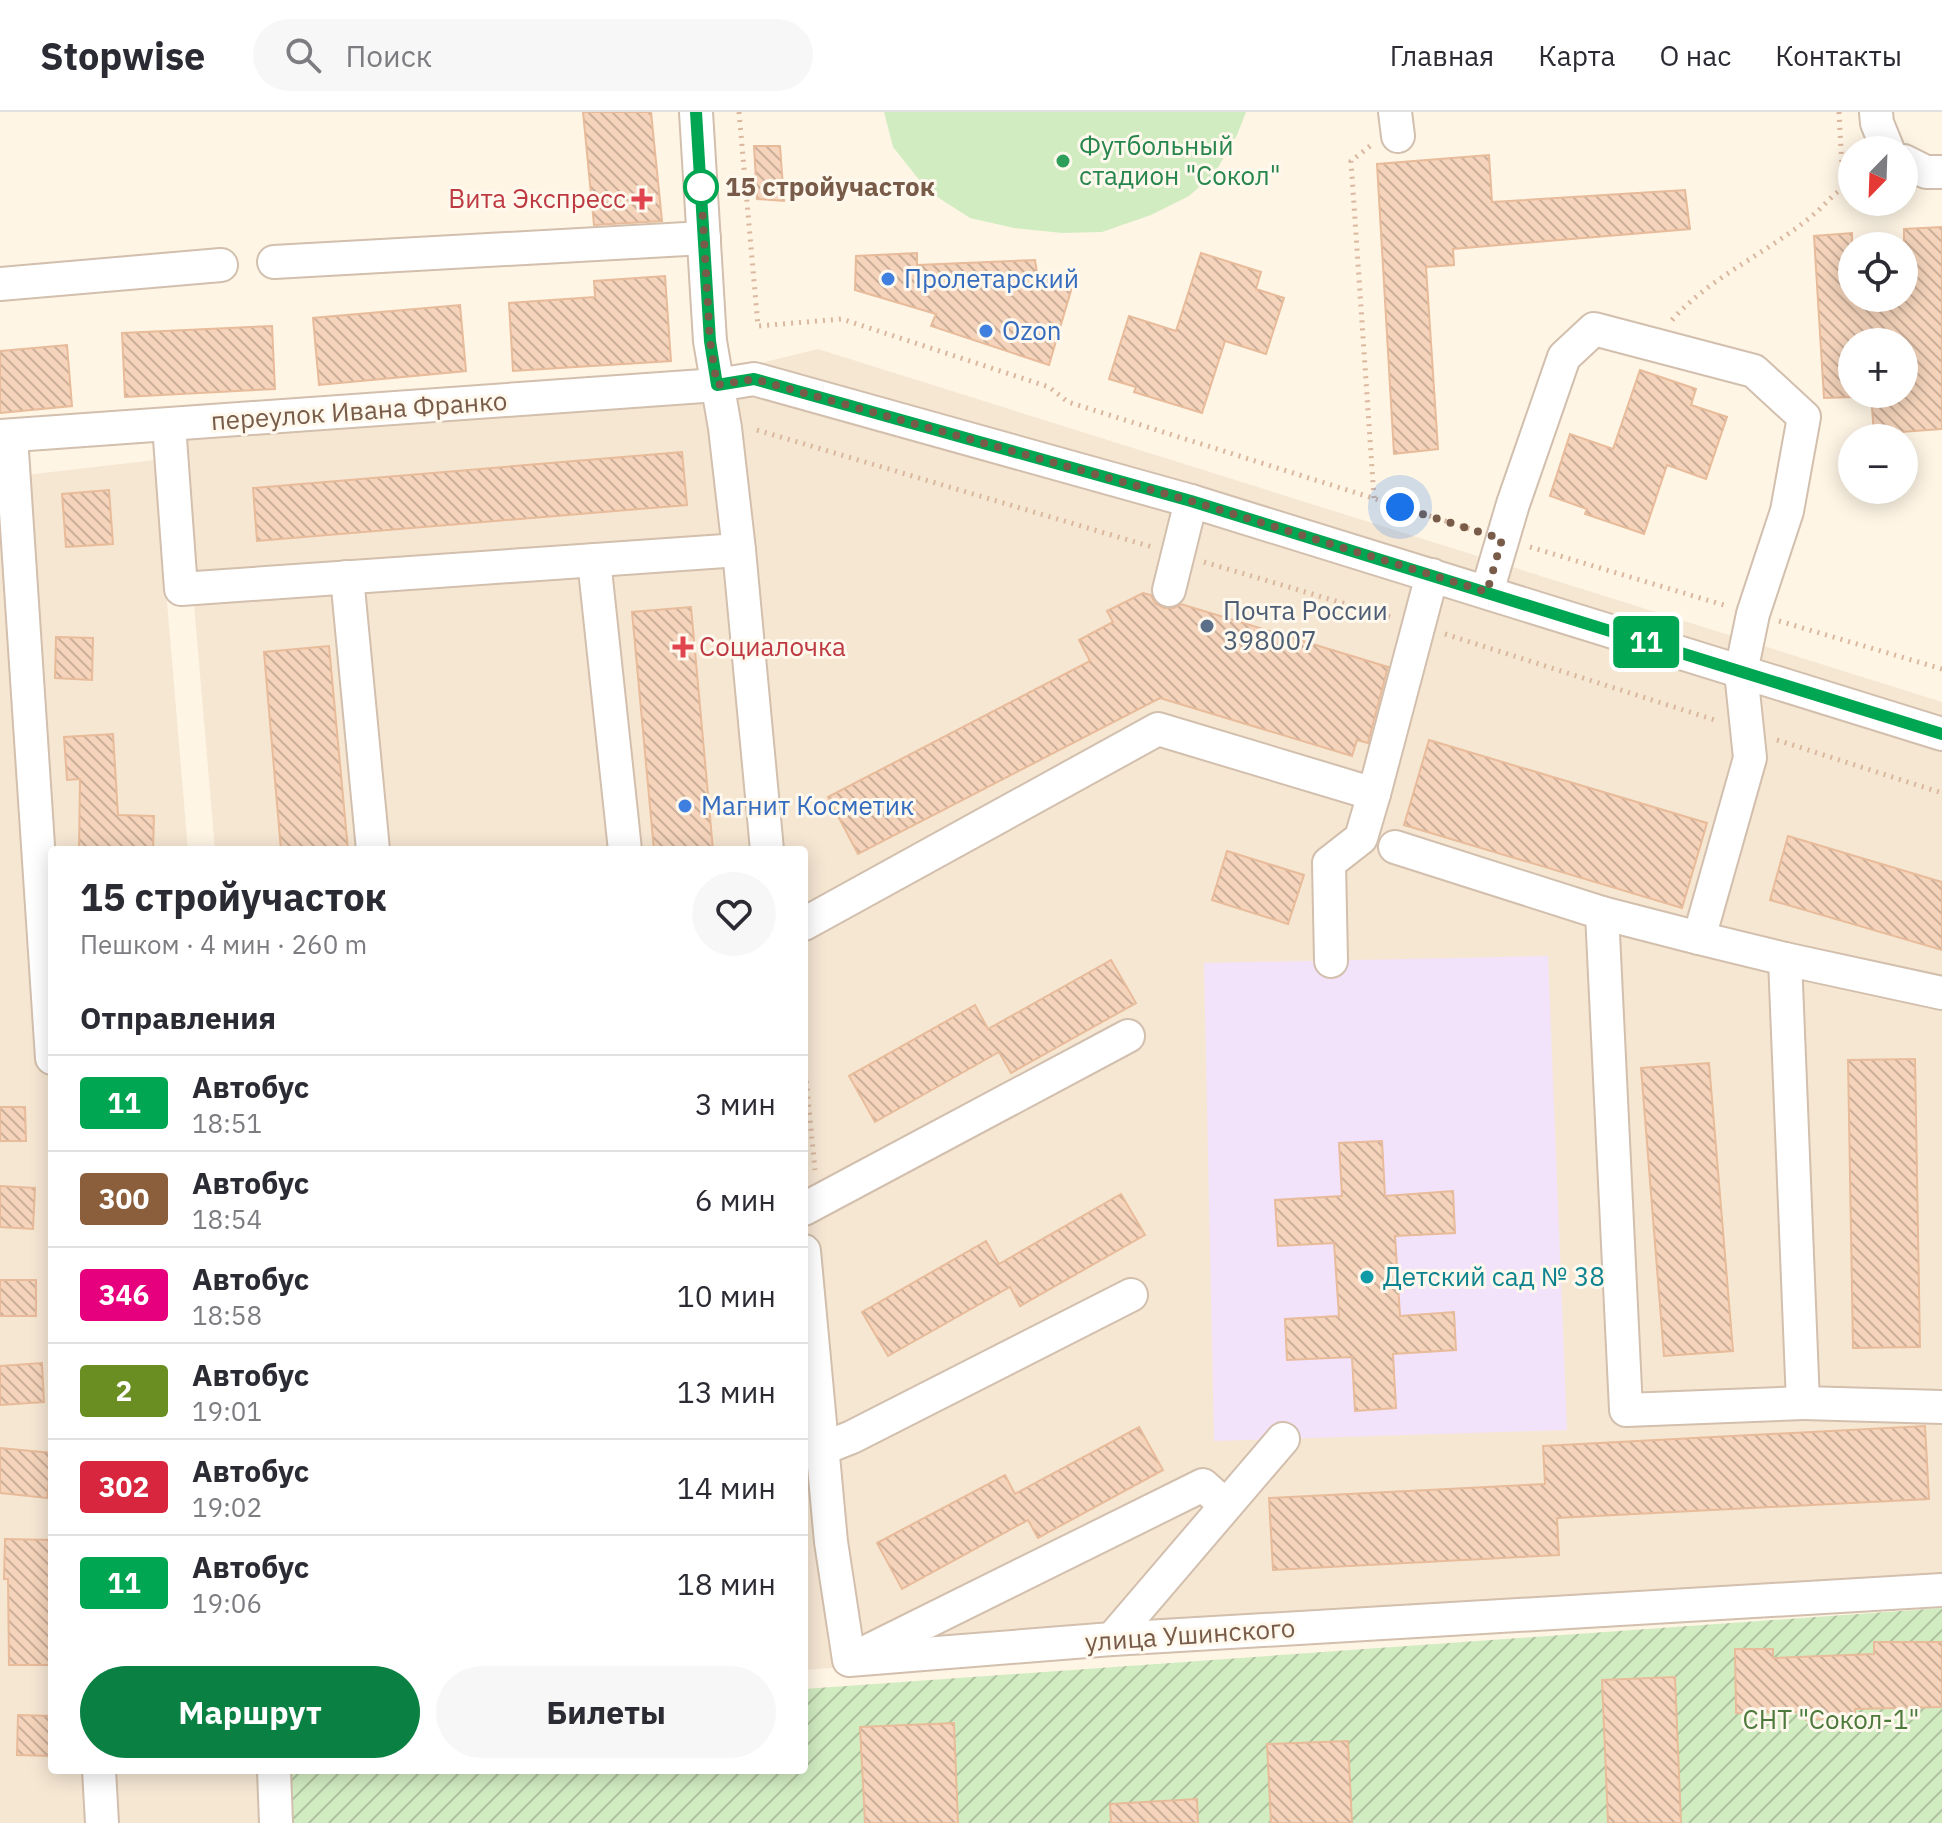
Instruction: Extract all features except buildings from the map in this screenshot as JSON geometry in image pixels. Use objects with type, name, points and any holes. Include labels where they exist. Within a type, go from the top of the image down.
[{"type":"street","points":[[696,112],[710,341],[739,550],[767,846]]},
{"type":"street","points":[[1876,112],[1882,136]]},
{"type":"street","points":[[1918,168],[1926,172],[1942,172]]},
{"type":"street","points":[[274,262],[704,238]]},
{"type":"street","points":[[0,284],[221,265]]},
{"type":"street","points":[[1487,592],[1564,357],[1594,329],[1754,371],[1804,417],[1787,511],[1753,614],[1741,672],[1750,758],[1699,938]]},
{"type":"street","points":[[717,385],[754,379],[1191,501],[1942,734]]},
{"type":"street","name":"переулок Ивана Франко","points":[[6,436],[717,385]]},
{"type":"street","points":[[169,425],[181,589],[739,550]]},
{"type":"street","points":[[6,436],[48,1004]]},
{"type":"street","points":[[1169,590],[1191,501]]},
{"type":"street","points":[[594,560],[625,846]]},
{"type":"street","points":[[1331,961],[1329,863],[1361,838],[1432,575]]},
{"type":"street","points":[[347,577],[373,846]]},
{"type":"street","points":[[808,922],[1158,729],[1374,794]]},
{"type":"street","points":[[1395,847],[1602,913],[1785,959],[1942,993]]},
{"type":"street","points":[[1602,913],[1626,1410],[1803,1403],[1942,1407]]},
{"type":"street","points":[[1785,959],[1803,1403]]},
{"type":"street","points":[[808,1207],[1128,1036]]},
{"type":"street","points":[[808,1295],[822,1449],[817,1543],[849,1660],[1203,1485],[1225,1505]]},
{"type":"street","points":[[822,1449],[852,1437],[1131,1295]]},
{"type":"street","points":[[1112,1639],[1283,1439]]},
{"type":"street","name":"улица Ушинского","points":[[849,1660],[1112,1639],[1942,1590]]},
{"type":"street","points":[[99,1774],[102,1823]]},
{"type":"street","points":[[274,1774],[276,1823]]},
{"type":"path","points":[[739,112],[758,326],[842,319],[1049,387],[1068,402],[1502,539],[1942,669]]},
{"type":"path","points":[[1839,112],[1840,136]]},
{"type":"path","points":[[1374,499],[1351,161],[1390,129]]},
{"type":"path","points":[[1651,344],[1689,301],[1813,216],[1838,191]]},
{"type":"path","points":[[758,444],[757,428],[1420,626],[1942,793]]},
{"type":"shaded area","points":[[818,349],[1942,702],[1942,1585],[808,1670],[808,846],[215,846],[178,417],[683,382]]},
{"type":"shaded area","points":[[155,460],[188,846],[48,846],[48,1774],[268,1774],[273,1823],[0,1823],[0,478]]},
{"type":"shaded area","points":[[1548,956],[1567,1430],[1214,1441],[1204,963]]},
{"type":"green space","name":"Футбольный стадион \"Сокол\"","points":[[884,112],[1246,112],[1237,135],[1214,174],[1189,196],[1151,215],[1102,232],[1062,233],[1014,228],[970,218],[928,191],[893,147]]},
{"type":"green space","name":"СНТ \"Сокол-1\"","points":[[1942,1608],[1942,1823],[283,1823],[278,1774],[808,1774],[808,1689]]},
{"type":"bus line","name":"11","points":[[696,112],[710,341],[717,385],[754,379],[1191,501],[1942,734]]},
{"type":"place","name":"Футбольный стадион \"Сокол\"","points":[[1063,161]]},
{"type":"place","name":"15 стройучасток","points":[[701,187]]},
{"type":"place","name":"Вита Экспресс","points":[[642,199]]},
{"type":"place","name":"Пролетарский","points":[[888,279]]},
{"type":"place","name":"Ozon","points":[[986,331]]},
{"type":"place","name":"Почта России 398007","points":[[1207,626]]},
{"type":"place","name":"Социалочка","points":[[683,647]]},
{"type":"place","name":"Магнит Косметик","points":[[685,806]]},
{"type":"place","name":"Детский сад № 38","points":[[1367,1277]]},
{"type":"route","points":[[701,187],[710,341],[717,385],[754,379],[1191,501],[1487,592],[1502,539],[1400,507]]}]
